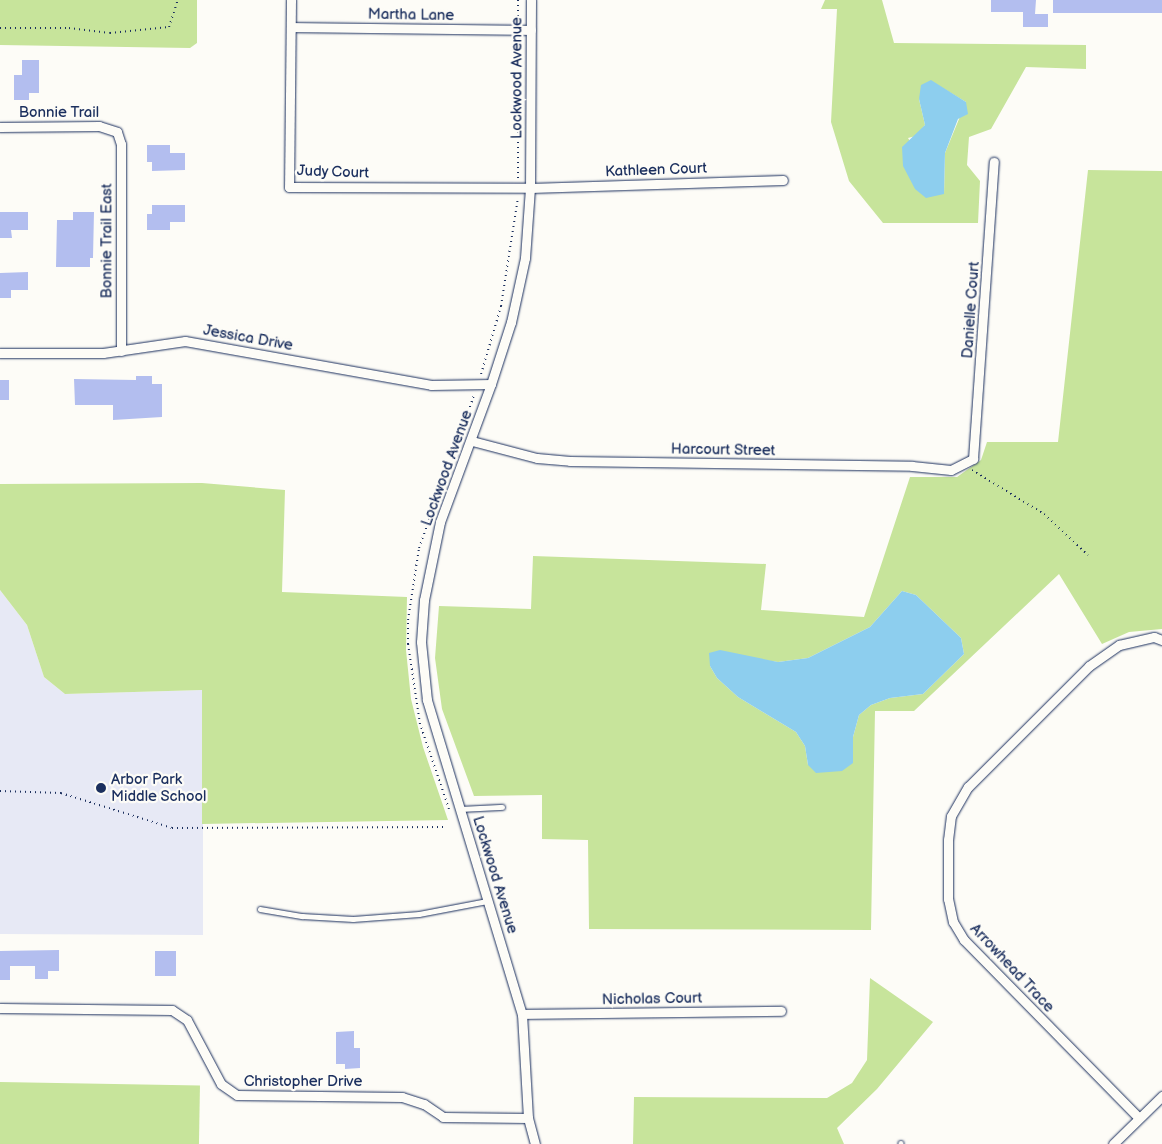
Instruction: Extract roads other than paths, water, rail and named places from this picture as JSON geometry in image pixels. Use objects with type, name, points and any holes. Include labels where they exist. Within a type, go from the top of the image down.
[{"type":"street","name":"Judy Court","points":[[291,0],[289,187],[530,188]]},
{"type":"street","name":"Lockwood Avenue","points":[[531,0],[530,188],[525,258],[511,322],[472,441],[440,522],[424,600],[421,642],[427,700],[462,809],[522,1014],[528,1118],[534,1144]]},
{"type":"street","name":"Martha Lane","points":[[292,27],[531,30]]},
{"type":"street","name":"Bonnie Trail","points":[[0,127],[99,126],[117,132]]},
{"type":"street","name":"Bonnie Trail East","points":[[117,132],[121,144],[121,351]]},
{"type":"street","name":"Danielle Court","points":[[968,461],[994,162]]},
{"type":"street","name":"Kathleen Court","points":[[530,188],[783,180]]},
{"type":"street","name":"Jessica Drive","points":[[0,353],[121,351],[185,341],[431,385],[491,384]]},
{"type":"street","name":"Harcourt Street","points":[[472,441],[537,458],[570,461],[912,466],[951,470],[968,461]]},
{"type":"street","name":"Arrowhead Trace","points":[[1139,1118],[964,940],[953,922],[949,906],[948,840],[951,816],[968,787],[1090,666],[1118,645],[1154,637],[1162,640]]},
{"type":"street","name":"Christopher Drive","points":[[0,1008],[172,1010],[187,1020],[221,1084],[237,1095],[402,1097],[448,1118],[528,1118]]},
{"type":"street","name":"Nicholas Court","points":[[522,1014],[781,1012]]},
{"type":"street","points":[[1113,1144],[1162,1096]]},
{"type":"lane","points":[[462,809],[502,807]]},
{"type":"lane","points":[[260,909],[302,916],[353,919],[419,914],[489,900]]},
{"type":"water","points":[[931,80],[966,102],[968,114],[958,119],[945,153],[944,194],[926,198],[915,189],[903,166],[902,147],[925,125],[919,99],[921,85]]},
{"type":"water","points":[[902,591],[916,595],[961,638],[964,654],[923,694],[890,698],[871,705],[859,715],[853,737],[853,763],[842,771],[816,773],[808,765],[805,746],[796,732],[738,697],[717,678],[710,666],[709,653],[720,650],[778,662],[808,658],[870,627]]},
{"type":"place","name":"Arbor Park Middle School","points":[[101,788]]}]
